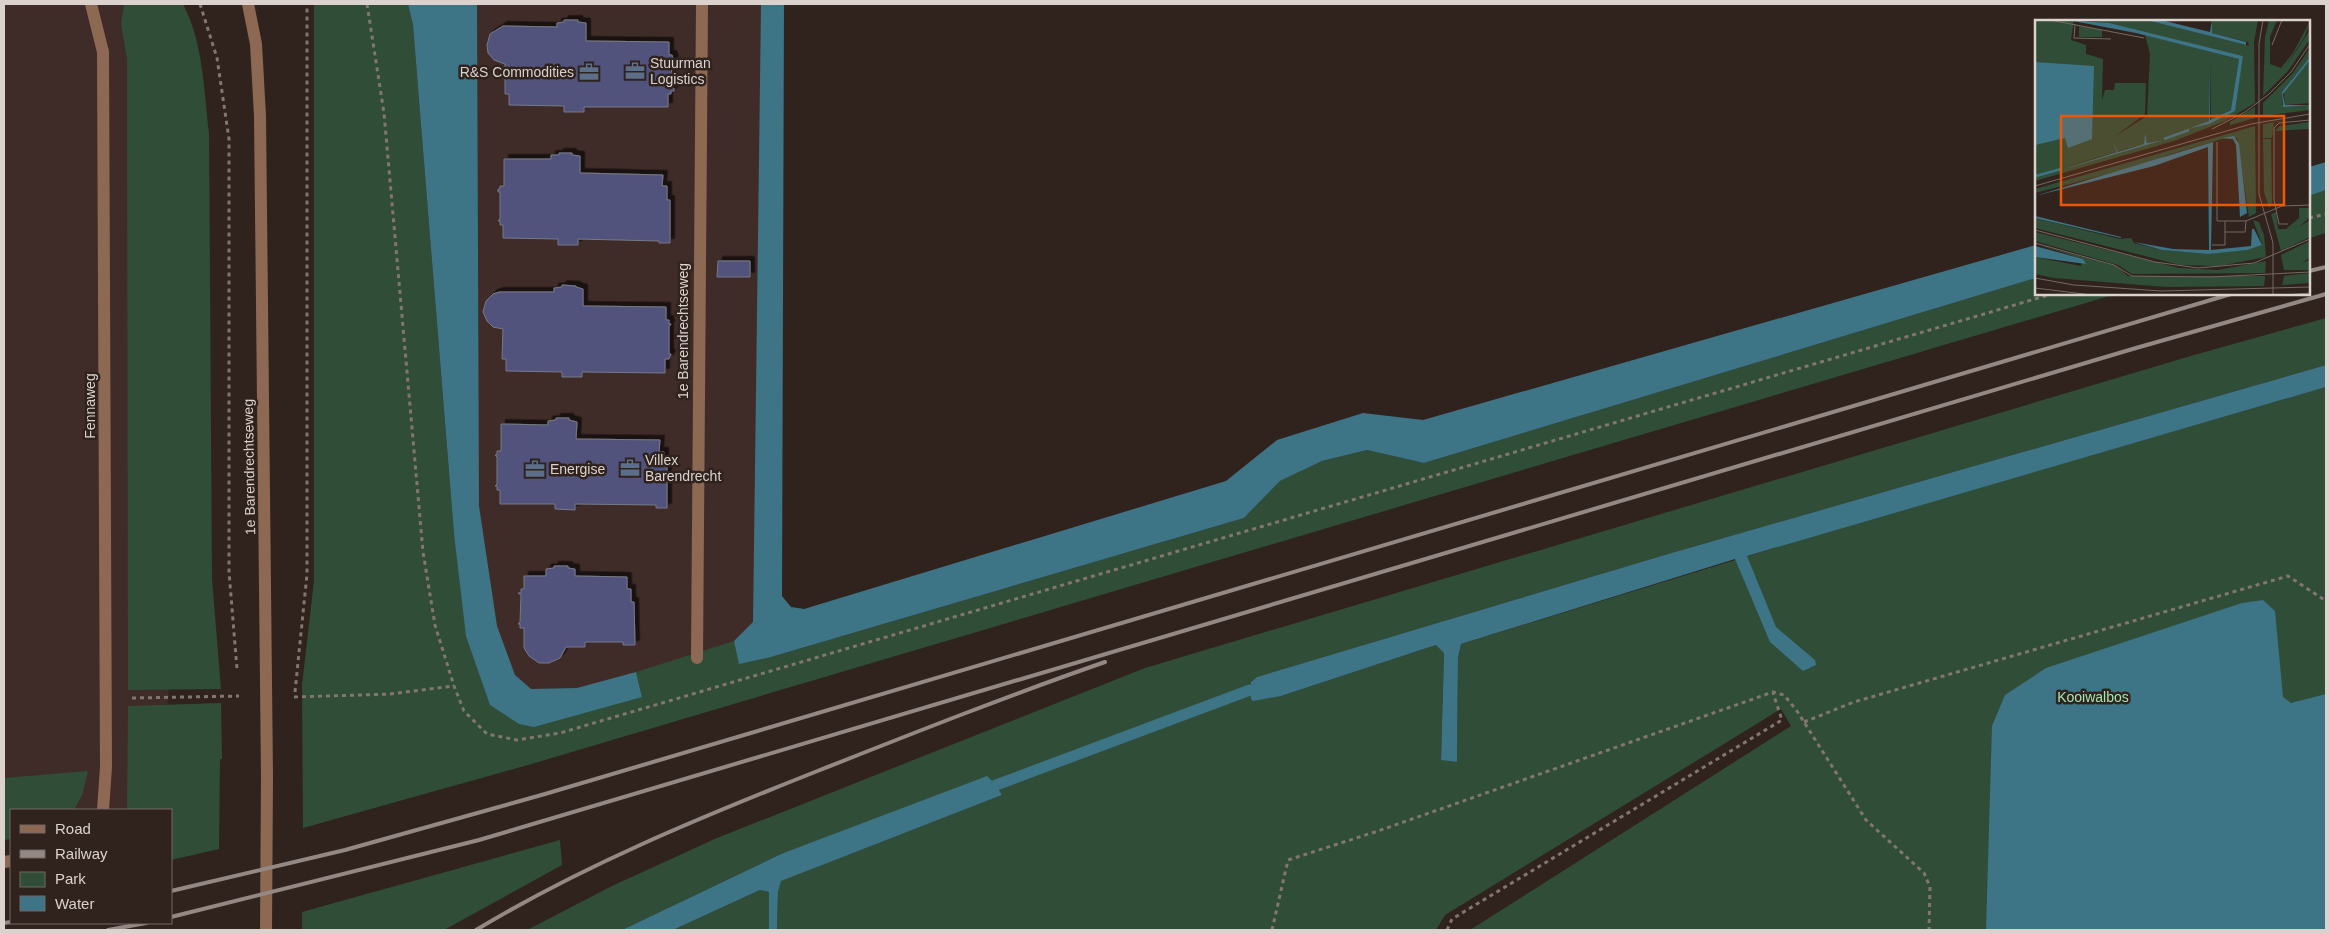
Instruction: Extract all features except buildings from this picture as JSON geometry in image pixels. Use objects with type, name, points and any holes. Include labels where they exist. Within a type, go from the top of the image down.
[{"type":"street","name":"Fennaweg","points":[[92,4],[104,52],[106,767],[103,809]]},
{"type":"street","name":"1e Barendrechtseweg","points":[[248,4],[256,44],[260,116],[267,776],[266,930]]},
{"type":"street","name":"1e Barendrechtseweg","points":[[697,658],[702,4]]},
{"type":"path","name":"1e Barendrechtseweg","points":[[200,4],[217,58],[229,139],[229,572],[237,677]]},
{"type":"path","points":[[307,4],[307,574],[294,697],[390,694],[454,686]]},
{"type":"path","points":[[367,4],[384,113],[423,552],[435,625],[464,712],[487,734],[517,740],[560,733],[2049,295]]},
{"type":"path","points":[[2310,218],[2326,214]]},
{"type":"path","points":[[1804,722],[1854,702],[2288,576],[2326,601]]},
{"type":"path","points":[[106,698],[239,696],[238,686]]},
{"type":"path","points":[[1447,930],[1452,919],[1782,720],[1773,692]]},
{"type":"path","points":[[1272,930],[1288,860],[1378,831],[1773,692],[1784,695],[1804,722],[1866,820],[1924,873],[1930,887],[1929,930]]},
{"type":"shaded area","points":[[4,4],[152,4],[175,606],[160,809],[10,809],[4,817]]},
{"type":"shaded area","points":[[382,4],[768,4],[769,642],[534,708],[504,691]]},
{"type":"green space","points":[[124,4],[183,4],[195,34],[202,67],[209,133],[212,579],[221,689],[128,690],[127,59],[121,24]]},
{"type":"green space","points":[[314,4],[408,4],[413,25],[454,534],[490,705],[642,697],[636,672],[734,641],[737,651],[771,657],[1244,518],[1280,481],[1322,461],[1367,450],[1424,463],[2035,278],[2035,295],[2113,295],[528,765],[303,828],[302,685],[314,581]]},
{"type":"green space","points":[[2326,190],[2326,233],[2310,238],[2310,196]]},
{"type":"green space","name":"Kooiwalbos","points":[[2326,318],[2326,365],[1668,554],[1257,677],[1251,682],[1281,696],[1436,645],[1444,652],[1441,759],[1457,762],[1458,658],[1461,644],[1862,521],[2326,387],[2326,930],[1470,930],[1791,726],[1781,709],[1445,915],[1436,930],[777,930],[780,881],[1002,795],[996,785],[781,854],[622,930],[527,930],[612,886],[717,838],[1145,668],[2194,355]]},
{"type":"green space","points":[[221,703],[222,759],[220,759],[219,849],[172,860],[172,809],[127,809],[128,706]]},
{"type":"green space","points":[[88,771],[82,795],[75,809],[10,809],[10,839],[4,840],[4,778]]},
{"type":"green space","points":[[560,840],[562,865],[444,930],[302,930],[302,912]]},
{"type":"green space","points":[[760,890],[769,892],[769,930],[673,930]]},
{"type":"water","points":[[408,4],[477,4],[479,506],[497,626],[515,675],[531,689],[577,688],[636,672],[642,697],[534,727],[519,724],[490,705],[466,636],[454,534],[413,25]]},
{"type":"water","points":[[761,4],[784,4],[782,596],[791,607],[804,609],[1226,481],[1277,440],[1363,413],[1423,420],[2035,245],[2035,278],[1424,463],[1367,450],[1322,461],[1280,481],[1244,518],[771,657],[739,664],[734,641],[753,622]]},
{"type":"water","points":[[2326,162],[2326,190],[2310,196],[2310,167]]},
{"type":"water","points":[[2326,365],[2326,387],[1747,556],[1776,627],[1815,660],[1816,665],[1803,671],[1770,642],[1735,559],[1461,644],[1458,658],[1457,762],[1441,760],[1444,653],[1436,645],[1281,696],[1253,701],[1251,699],[1251,682],[1257,677],[1668,554]]},
{"type":"water","points":[[2263,600],[2275,611],[2283,697],[2291,703],[2326,694],[2326,930],[1986,930],[1992,726],[2005,695],[2046,668],[2242,603]]},
{"type":"water","points":[[987,776],[1002,795],[781,881],[778,892],[777,930],[769,930],[769,892],[760,890],[673,930],[622,930],[781,854]]},
{"type":"waterway","points":[[996,785],[1250,690]]},
{"type":"railway","points":[[2310,271],[2326,267]]},
{"type":"railway","points":[[172,917],[479,840],[2136,348],[2326,294]]},
{"type":"railway","points":[[172,891],[345,850],[545,794],[2228,295]]},
{"type":"railway","points":[[476,930],[557,885],[685,825],[923,729],[1105,662]]},
{"type":"railway","points":[[4,923],[10,922]]},
{"type":"railway","points":[[108,930],[141,924]]},
{"type":"place","name":"Stuurman Logistics","points":[[635,71]]},
{"type":"place","name":"R&S Commodities","points":[[589,72]]},
{"type":"place","name":"Villex Barendrecht","points":[[630,468]]},
{"type":"place","name":"Energise","points":[[535,469]]}]
